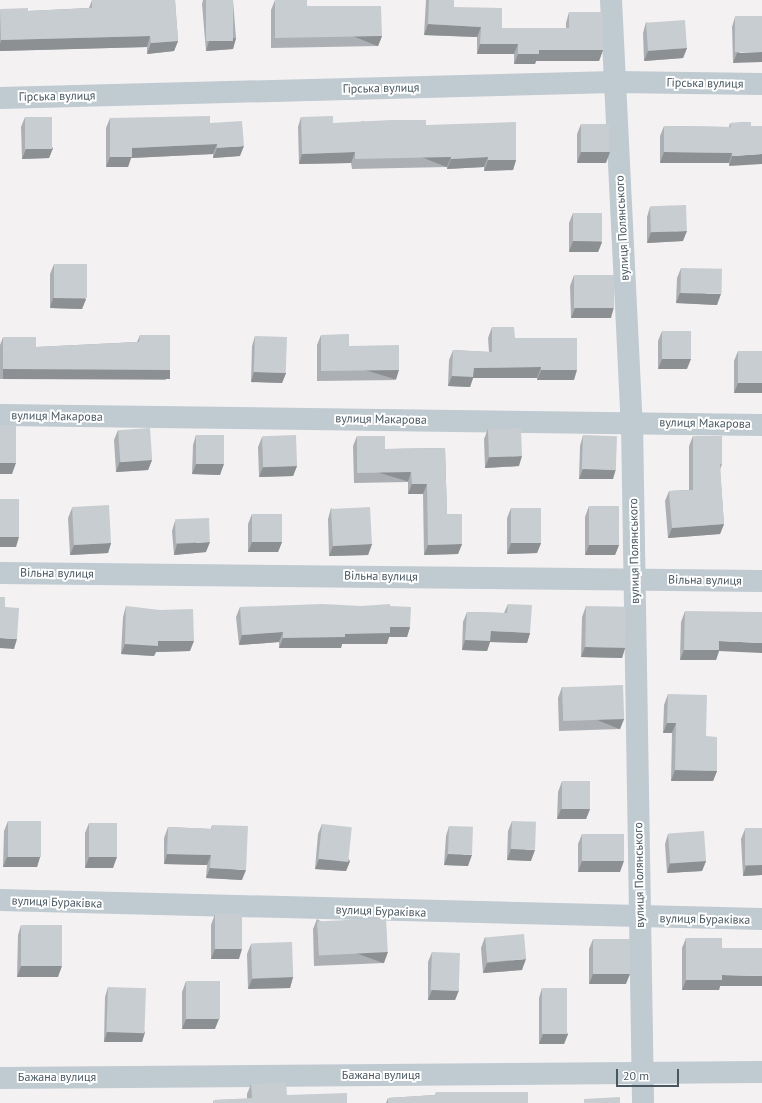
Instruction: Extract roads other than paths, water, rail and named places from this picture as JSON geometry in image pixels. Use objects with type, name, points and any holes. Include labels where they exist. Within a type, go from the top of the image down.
[{"type":"street","name":"вулиця Полянського","points":[[611,0],[632,422],[642,1073],[644,1103]]},
{"type":"street","name":"Гірська вулиця","points":[[0,98],[615,82],[762,84]]},
{"type":"street","name":"вулиця Макарова","points":[[0,415],[632,422],[762,425]]},
{"type":"street","name":"Вільна вулиця","points":[[0,573],[762,580]]},
{"type":"street","name":"вулиця Бураківка","points":[[0,900],[640,918],[762,919]]},
{"type":"street","name":"Бажана вулиця","points":[[0,1078],[762,1072]]}]
